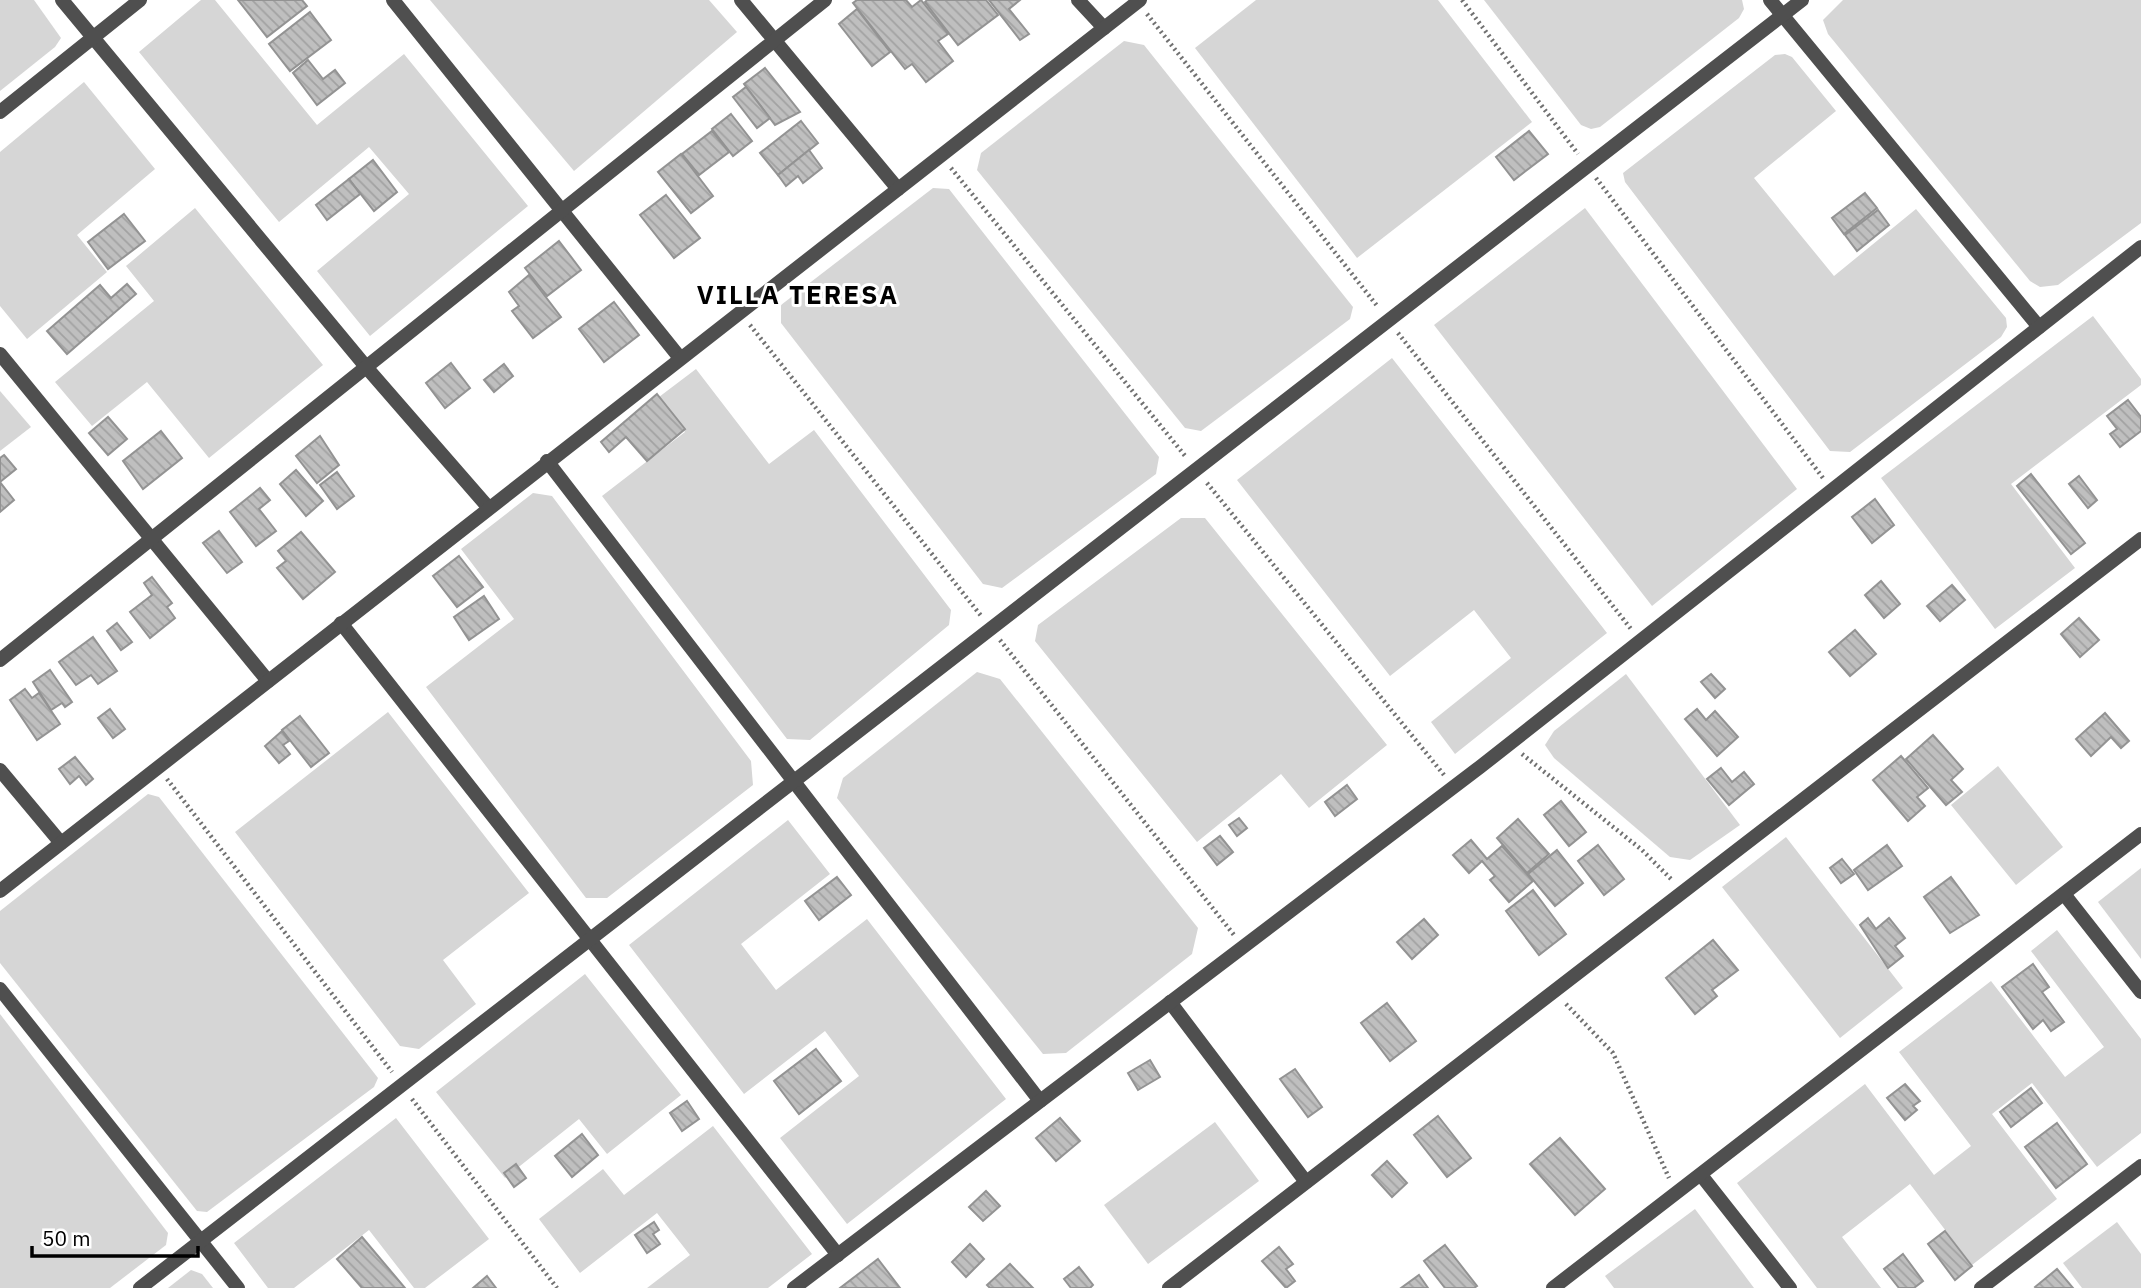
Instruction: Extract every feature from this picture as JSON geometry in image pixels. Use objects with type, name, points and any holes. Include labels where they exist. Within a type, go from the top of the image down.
[{"type":"street","points":[[62,0],[367,368],[488,507]]},
{"type":"street","points":[[0,112],[140,0]]},
{"type":"street","points":[[393,0],[680,358]]},
{"type":"street","points":[[741,0],[898,189]]},
{"type":"street","points":[[0,660],[563,213],[825,0]]},
{"type":"street","points":[[1078,0],[1104,28]]},
{"type":"street","points":[[0,891],[1140,0]]},
{"type":"street","points":[[1770,0],[2039,327]]},
{"type":"street","points":[[140,1288],[1802,0]]},
{"type":"street","points":[[794,1288],[1509,744],[2141,247]]},
{"type":"street","points":[[0,354],[268,681]]},
{"type":"street","points":[[547,461],[1040,1101]]},
{"type":"street","points":[[1169,1288],[2141,539]]},
{"type":"street","points":[[341,623],[838,1255]]},
{"type":"street","points":[[0,770],[61,843]]},
{"type":"street","points":[[1553,1288],[2141,834]]},
{"type":"street","points":[[2064,894],[2141,992]]},
{"type":"street","points":[[0,989],[238,1288]]},
{"type":"street","points":[[1170,1002],[1307,1182]]},
{"type":"street","points":[[1981,1288],[2141,1166]]},
{"type":"street","points":[[1701,1175],[1790,1288]]},
{"type":"path","points":[[1461,0],[1832,490]]},
{"type":"path","points":[[1509,744],[1642,850],[1684,891]]},
{"type":"path","points":[[158,768],[557,1288]]},
{"type":"path","points":[[1554,992],[1613,1053],[1676,1195]]},
{"type":"shaded area","points":[[0,0],[34,0],[61,38],[55,47],[0,91]]},
{"type":"shaded area","points":[[201,0],[215,0],[317,125],[404,54],[528,206],[370,336],[317,271],[409,194],[369,147],[279,222],[139,52]]},
{"type":"shaded area","points":[[430,0],[709,0],[737,32],[574,171]]},
{"type":"shaded area","points":[[1256,0],[1438,0],[1532,122],[1357,258],[1195,48]]},
{"type":"shaded area","points":[[1484,0],[1742,0],[1744,9],[1739,18],[1600,127],[1591,129],[1581,125]]},
{"type":"shaded area","points":[[1843,0],[2141,0],[2141,223],[2058,285],[2040,287],[2030,281],[1828,34],[1823,20]]},
{"type":"shaded area","points":[[1124,41],[1144,45],[1353,307],[1350,319],[1201,431],[1185,428],[977,170],[981,153]]},
{"type":"shaded area","points":[[1785,54],[1792,57],[1836,111],[1754,178],[1834,276],[1916,209],[2006,318],[2007,327],[2001,337],[1850,452],[1830,451],[1625,182],[1623,173],[1775,55]]},
{"type":"shaded area","points":[[84,82],[155,169],[77,235],[107,272],[27,339],[0,306],[0,152]]},
{"type":"shaded area","points":[[933,188],[949,189],[1159,457],[1156,474],[1002,588],[983,584],[781,323],[781,305]]},
{"type":"shaded area","points":[[195,208],[323,365],[209,458],[147,382],[92,426],[55,382],[154,301],[126,266]]},
{"type":"shaded area","points":[[1585,208],[1797,489],[1652,606],[1434,325]]},
{"type":"shaded area","points":[[2093,316],[2141,379],[2141,385],[2011,484],[2075,568],[1995,629],[1881,478]]},
{"type":"shaded area","points":[[1392,358],[1607,633],[1455,754],[1431,722],[1511,658],[1474,610],[1390,676],[1237,480]]},
{"type":"shaded area","points":[[696,369],[769,464],[814,430],[951,610],[949,625],[810,740],[787,739],[602,496],[685,432],[659,397]]},
{"type":"shaded area","points":[[0,391],[31,427],[0,451]]},
{"type":"shaded area","points":[[533,493],[552,496],[751,761],[753,785],[607,898],[586,898],[426,687],[514,619],[461,549]]},
{"type":"shaded area","points":[[1181,518],[1205,518],[1387,745],[1309,808],[1281,774],[1197,842],[1035,641],[1038,625]]},
{"type":"shaded area","points":[[977,672],[1000,679],[1198,928],[1192,954],[1066,1053],[1043,1054],[837,798],[843,778]]},
{"type":"shaded area","points":[[1626,674],[1740,825],[1690,860],[1670,857],[1554,758],[1545,745],[1554,731]]},
{"type":"shaded area","points":[[388,712],[529,893],[443,960],[476,1004],[419,1049],[400,1046],[235,832]]},
{"type":"shaded area","points":[[1998,766],[2063,847],[2016,885],[1951,805]]},
{"type":"shaded area","points":[[148,794],[159,797],[378,1078],[374,1087],[207,1212],[197,1211],[0,963],[0,911]]},
{"type":"shaded area","points":[[788,820],[830,874],[741,944],[776,990],[867,919],[1006,1099],[847,1224],[780,1138],[859,1076],[825,1031],[744,1094],[629,945]]},
{"type":"shaded area","points":[[1786,837],[1903,988],[1840,1038],[1722,887]]},
{"type":"shaded area","points":[[2141,868],[2141,959],[2098,902]]},
{"type":"shaded area","points":[[2057,930],[2141,1039],[2141,1133],[2097,1167],[2032,1083],[1992,1114],[2057,1199],[1972,1265],[1910,1184],[1842,1237],[1881,1288],[1817,1288],[1737,1183],[1865,1084],[1934,1175],[1971,1146],[1899,1052],[1991,981],[2065,1077],[2104,1047],[2031,951]]},
{"type":"shaded area","points":[[585,974],[681,1095],[607,1154],[579,1119],[505,1178],[436,1092]]},
{"type":"shaded area","points":[[0,1014],[168,1233],[166,1245],[110,1288],[0,1288]]},
{"type":"shaded area","points":[[396,1118],[489,1239],[425,1288],[414,1288],[369,1230],[294,1288],[268,1288],[234,1243]]},
{"type":"shaded area","points":[[1215,1122],[1259,1181],[1148,1264],[1104,1205]]},
{"type":"shaded area","points":[[713,1126],[812,1254],[768,1288],[647,1288],[690,1255],[657,1213],[580,1273],[539,1219],[603,1169],[624,1195]]},
{"type":"shaded area","points":[[1695,1209],[1754,1288],[1614,1288],[1605,1276]]},
{"type":"shaded area","points":[[2117,1222],[2141,1254],[2141,1288],[2082,1288],[2063,1263]]},
{"type":"shaded area","points":[[191,1270],[202,1274],[213,1288],[168,1288]]},
{"type":"building","points":[[238,0],[302,0],[307,6],[267,37]]},
{"type":"building","points":[[857,0],[906,0],[912,7],[921,0],[948,34],[938,41],[953,61],[926,82],[912,64],[905,69],[853,3]]},
{"type":"building","points":[[986,0],[998,15],[958,45],[925,2]]},
{"type":"building","points":[[989,0],[1020,0],[1009,9],[1029,34],[1020,40]]},
{"type":"building","points":[[857,9],[890,52],[872,66],[839,24]]},
{"type":"building","points":[[310,12],[331,40],[290,71],[269,44]]},
{"type":"building","points":[[308,60],[323,79],[335,70],[345,83],[317,105],[293,73]]},
{"type":"building","points":[[765,68],[800,112],[775,125],[744,84]]},
{"type":"building","points":[[746,87],[770,118],[757,128],[733,97]]},
{"type":"building","points":[[731,114],[752,141],[733,156],[712,129]]},
{"type":"building","points":[[801,121],[818,143],[778,175],[760,153]]},
{"type":"building","points":[[712,131],[729,152],[699,175],[682,154]]},
{"type":"building","points":[[1529,131],[1548,154],[1514,180],[1496,157]]},
{"type":"building","points":[[809,150],[822,168],[803,183],[798,176],[786,186],[778,175]]},
{"type":"building","points":[[681,154],[713,196],[691,213],[658,172]]},
{"type":"building","points":[[373,160],[397,192],[374,211],[349,179]]},
{"type":"building","points":[[349,179],[360,194],[327,220],[316,205]]},
{"type":"building","points":[[1865,193],[1877,208],[1844,234],[1832,218]]},
{"type":"building","points":[[666,195],[700,238],[674,258],[640,215]]},
{"type":"building","points":[[1878,210],[1889,225],[1857,251],[1845,235]]},
{"type":"building","points":[[124,214],[145,241],[108,269],[88,242]]},
{"type":"building","points":[[559,241],[581,270],[547,296],[525,268]]},
{"type":"building","points":[[529,275],[561,317],[533,338],[512,311],[519,306],[509,292]]},
{"type":"building","points":[[127,284],[136,294],[67,354],[47,331],[100,285],[111,298]]},
{"type":"building","points":[[614,302],[639,335],[604,362],[579,329]]},
{"type":"building","points":[[451,363],[470,388],[445,408],[426,383]]},
{"type":"building","points":[[504,364],[513,376],[494,392],[484,380]]},
{"type":"building","points":[[657,394],[685,429],[647,461],[626,437],[609,452],[601,442]]},
{"type":"building","points":[[2128,400],[2141,417],[2141,431],[2120,447],[2110,434],[2117,429],[2107,416]]},
{"type":"building","points":[[108,417],[127,439],[108,455],[89,433]]},
{"type":"building","points":[[161,431],[182,458],[143,489],[123,461]]},
{"type":"building","points":[[320,436],[339,465],[317,483],[296,456]]},
{"type":"building","points":[[4,455],[16,469],[0,482],[0,458]]},
{"type":"building","points":[[296,470],[323,501],[306,516],[280,484]]},
{"type":"building","points":[[337,472],[354,496],[337,509],[320,485]]},
{"type":"building","points":[[2031,474],[2085,543],[2071,554],[2017,486]]},
{"type":"building","points":[[2079,476],[2097,500],[2088,508],[2069,484]]},
{"type":"building","points":[[0,482],[14,500],[0,512]]},
{"type":"building","points":[[260,488],[270,500],[259,509],[276,531],[256,546],[230,512]]},
{"type":"building","points":[[1875,499],[1894,525],[1872,543],[1852,517]]},
{"type":"building","points":[[219,531],[242,562],[227,573],[203,543]]},
{"type":"building","points":[[301,532],[335,572],[303,599],[277,568],[286,561],[278,551]]},
{"type":"building","points":[[459,556],[483,587],[457,607],[433,576]]},
{"type":"building","points":[[152,577],[172,603],[167,607],[175,618],[150,638],[130,612],[152,595],[144,583]]},
{"type":"building","points":[[1881,581],[1900,604],[1884,618],[1865,595]]},
{"type":"building","points":[[1952,585],[1965,600],[1940,621],[1927,606]]},
{"type":"building","points":[[484,596],[499,619],[469,640],[454,617]]},
{"type":"building","points":[[2079,618],[2099,640],[2080,657],[2061,634]]},
{"type":"building","points":[[117,623],[132,642],[121,650],[107,631]]},
{"type":"building","points":[[1855,630],[1876,654],[1850,676],[1829,652]]},
{"type":"building","points":[[93,637],[117,671],[98,684],[91,675],[76,685],[59,662]]},
{"type":"building","points":[[50,670],[72,702],[65,707],[62,703],[51,710],[33,682]]},
{"type":"building","points":[[1711,674],[1725,689],[1715,698],[1701,682]]},
{"type":"building","points":[[25,689],[32,698],[39,693],[60,724],[37,740],[10,700]]},
{"type":"building","points":[[110,709],[125,729],[113,738],[98,718]]},
{"type":"building","points":[[1697,709],[1706,720],[1715,711],[1738,737],[1717,756],[1685,719]]},
{"type":"building","points":[[2105,713],[2129,741],[2121,748],[2111,737],[2091,756],[2076,739]]},
{"type":"building","points":[[300,716],[329,753],[311,767],[282,730]]},
{"type":"building","points":[[282,731],[289,741],[283,745],[290,754],[279,763],[265,746]]},
{"type":"building","points":[[1933,735],[1963,769],[1951,780],[1962,792],[1946,805],[1906,759]]},
{"type":"building","points":[[1901,756],[1928,788],[1917,797],[1925,806],[1908,821],[1873,780]]},
{"type":"building","points":[[75,757],[93,779],[86,785],[79,776],[70,784],[59,769]]},
{"type":"building","points":[[1721,768],[1732,782],[1744,772],[1754,784],[1729,805],[1707,779]]},
{"type":"building","points":[[1347,785],[1357,799],[1335,816],[1325,802]]},
{"type":"building","points":[[1561,801],[1586,832],[1569,846],[1544,815]]},
{"type":"building","points":[[1239,818],[1247,828],[1237,836],[1229,825]]},
{"type":"building","points":[[1518,819],[1549,854],[1527,873],[1497,838]]},
{"type":"building","points":[[1220,836],[1233,852],[1217,865],[1204,848]]},
{"type":"building","points":[[1471,840],[1487,859],[1502,846],[1533,881],[1509,902],[1490,880],[1495,876],[1482,861],[1469,873],[1453,855]]},
{"type":"building","points":[[1598,845],[1624,879],[1604,895],[1578,861]]},
{"type":"building","points":[[1887,845],[1902,866],[1868,890],[1854,870]]},
{"type":"building","points":[[1557,850],[1583,883],[1555,906],[1528,874]]},
{"type":"building","points":[[1842,859],[1854,874],[1841,883],[1830,868]]},
{"type":"building","points":[[837,877],[851,895],[819,920],[805,901]]},
{"type":"building","points":[[1951,877],[1979,915],[1950,933],[1924,897]]},
{"type":"building","points":[[1533,890],[1566,934],[1539,955],[1506,911]]},
{"type":"building","points":[[1868,918],[1876,929],[1889,918],[1905,938],[1895,946],[1903,956],[1888,968],[1860,925]]},
{"type":"building","points":[[1424,919],[1438,935],[1412,959],[1397,942]]},
{"type":"building","points":[[1713,940],[1738,970],[1712,990],[1717,996],[1695,1014],[1666,978]]},
{"type":"building","points":[[2033,964],[2049,987],[2042,992],[2064,1022],[2051,1031],[2043,1020],[2033,1029],[2002,987]]},
{"type":"building","points":[[1387,1003],[1416,1041],[1390,1061],[1361,1023]]},
{"type":"building","points":[[816,1049],[841,1081],[799,1114],[774,1081]]},
{"type":"building","points":[[1150,1060],[1160,1077],[1138,1090],[1128,1073]]},
{"type":"building","points":[[1295,1069],[1322,1107],[1308,1117],[1280,1079]]},
{"type":"building","points":[[1905,1084],[1920,1101],[1913,1106],[1917,1110],[1905,1120],[1887,1098]]},
{"type":"building","points":[[2031,1088],[2042,1103],[2011,1127],[2000,1112]]},
{"type":"building","points":[[687,1101],[699,1119],[682,1131],[670,1113]]},
{"type":"building","points":[[1438,1116],[1471,1158],[1447,1177],[1414,1135]]},
{"type":"building","points":[[1060,1118],[1080,1141],[1056,1161],[1036,1138]]},
{"type":"building","points":[[2057,1123],[2087,1164],[2056,1188],[2025,1147]]},
{"type":"building","points":[[582,1134],[598,1155],[572,1177],[555,1156]]},
{"type":"building","points":[[1560,1138],[1605,1189],[1575,1215],[1530,1164]]},
{"type":"building","points":[[1387,1161],[1407,1183],[1392,1197],[1372,1175]]},
{"type":"building","points":[[516,1164],[526,1178],[514,1187],[504,1173]]},
{"type":"building","points":[[986,1191],[1000,1206],[983,1221],[969,1207]]},
{"type":"building","points":[[654,1222],[659,1230],[653,1234],[660,1244],[647,1253],[635,1235]]},
{"type":"building","points":[[1945,1231],[1972,1266],[1955,1280],[1928,1244]]},
{"type":"building","points":[[362,1237],[405,1288],[362,1288],[337,1259]]},
{"type":"building","points":[[970,1244],[984,1259],[966,1277],[952,1262]]},
{"type":"building","points":[[1445,1245],[1477,1286],[1445,1288],[1424,1261]]},
{"type":"building","points":[[1279,1247],[1293,1264],[1286,1269],[1295,1281],[1286,1288],[1262,1261]]},
{"type":"building","points":[[1903,1254],[1923,1281],[1914,1288],[1899,1288],[1884,1269]]},
{"type":"building","points":[[878,1259],[900,1288],[840,1288]]},
{"type":"building","points":[[1010,1264],[1033,1288],[990,1288],[987,1285]]},
{"type":"building","points":[[1079,1267],[1093,1285],[1090,1288],[1071,1288],[1064,1279]]},
{"type":"building","points":[[2057,1269],[2073,1288],[2035,1287]]},
{"type":"building","points":[[1419,1275],[1428,1288],[1401,1288]]},
{"type":"building","points":[[487,1276],[496,1288],[473,1288]]},
{"type":"district","name":"VILLA TERESA","points":[[798,295]]}]
